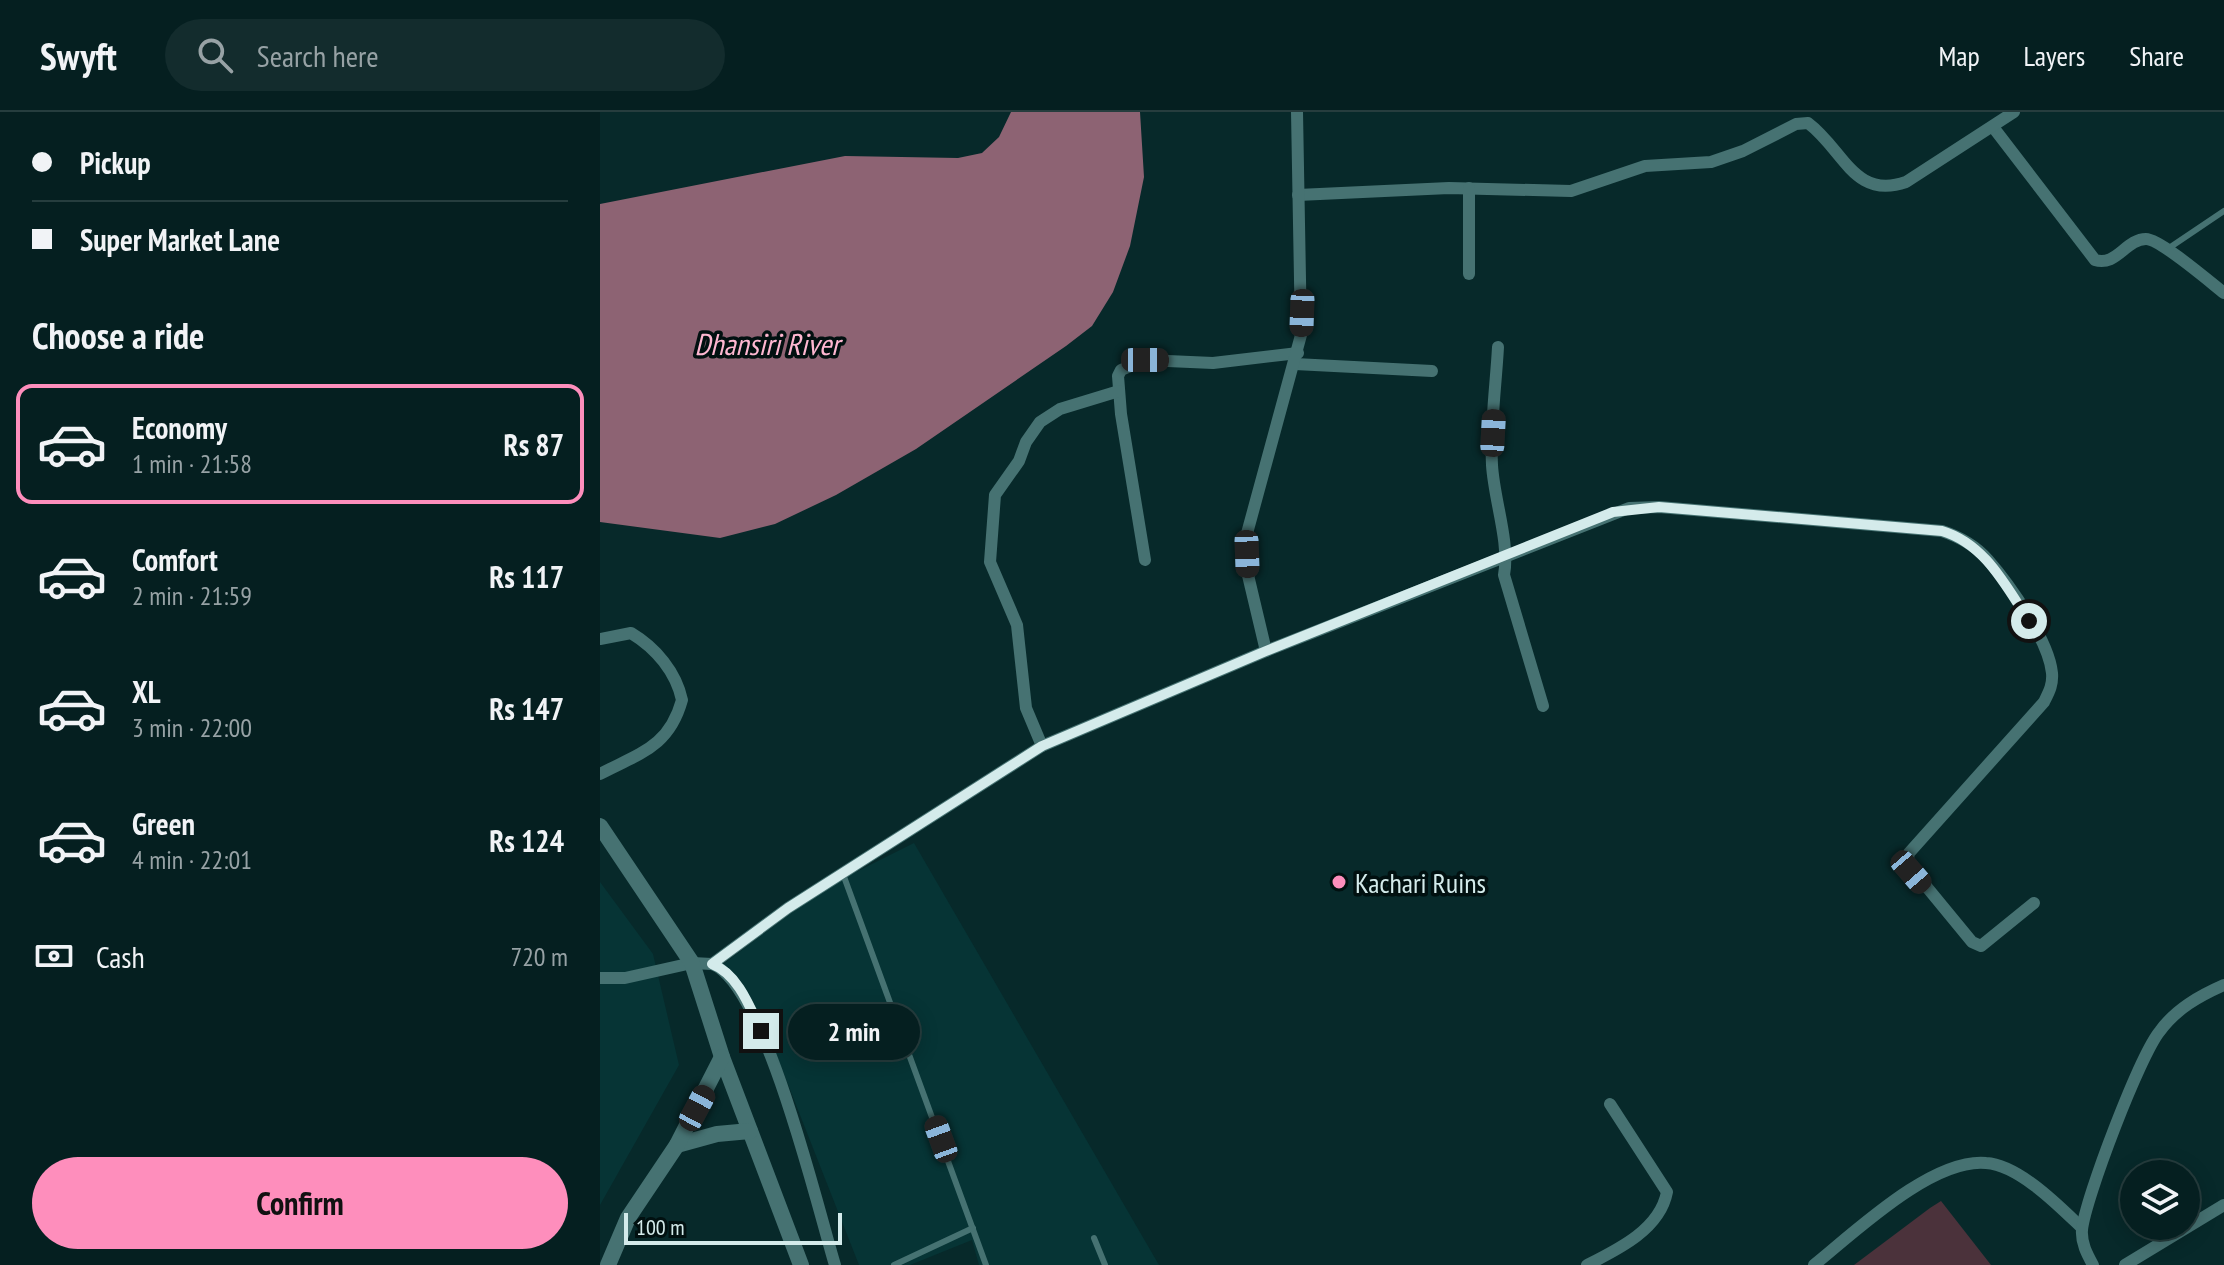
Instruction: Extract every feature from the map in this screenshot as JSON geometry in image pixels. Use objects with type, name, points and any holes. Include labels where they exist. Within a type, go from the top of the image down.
[{"type":"main road","points":[[600,826],[692,963],[722,1057],[801,1265]]},
{"type":"main road","points":[[608,1265],[648,1184],[677,1145],[722,1057]]},
{"type":"main road","points":[[677,1145],[717,1134],[750,1131]]},
{"type":"street","points":[[1266,651],[1247,571],[1246,537],[1296,358],[1303,292],[1297,112]]},
{"type":"street","points":[[1298,195],[1469,188],[1571,191],[1645,166],[1711,162],[1743,151],[1796,124],[1808,123],[1862,180],[1874,187],[1887,189],[1906,182],[2014,112]]},
{"type":"street","points":[[1993,127],[2095,260],[2103,263],[2145,239],[2166,250],[2224,293]]},
{"type":"street","points":[[1469,188],[1469,274]]},
{"type":"street","points":[[1498,347],[1492,462],[1498,520],[1507,557],[1507,592],[1543,706]]},
{"type":"street","points":[[1145,560],[1119,391],[1121,370],[1145,360],[1213,363],[1296,358],[1432,371]]},
{"type":"street","points":[[1042,746],[1026,708],[1017,625],[990,562],[995,495],[1019,461],[1026,442],[1040,422],[1060,409],[1119,391]]},
{"type":"street","points":[[712,964],[843,872],[1042,746],[1266,651],[1507,557],[1563,531],[1629,508],[1659,507],[1942,531],[1961,537],[1988,560],[2043,641],[2052,671],[2052,686],[2044,702],[1909,853],[1907,863],[1972,942],[1981,946],[2034,903]]},
{"type":"street","points":[[600,639],[631,633],[646,642],[668,667],[682,700],[671,731],[659,742],[600,774]]},
{"type":"street","points":[[600,978],[625,978],[692,963],[712,964],[728,973],[768,1045],[835,1265]]},
{"type":"street","points":[[2093,1265],[2082,1240],[2082,1228],[2144,1057],[2159,1031],[2178,1011],[2224,985]]},
{"type":"street","points":[[1587,1265],[1639,1236],[1664,1205],[1667,1192],[1610,1104]]},
{"type":"street","points":[[1814,1265],[1918,1185],[1955,1165],[1988,1162],[2025,1179],[2082,1228]]},
{"type":"street","points":[[2125,1265],[2224,1205]]},
{"type":"lane","points":[[2166,250],[2224,211]]},
{"type":"lane","points":[[843,872],[986,1265]]},
{"type":"lane","points":[[894,1265],[973,1228]]},
{"type":"lane","points":[[1094,1238],[1105,1265]]},
{"type":"shaded area","points":[[914,843],[1159,1265],[979,1265],[972,1240],[910,1265],[859,1265],[765,1026],[734,974],[722,965],[826,887]]},
{"type":"shaded area","points":[[600,882],[653,954],[679,1065],[600,1205]]},
{"type":"shaded area","points":[[1941,1201],[1991,1265],[1854,1265],[1930,1208]]},
{"type":"water","name":"Dhansiri River","points":[[1011,112],[1140,112],[1144,177],[1130,246],[1113,292],[1092,326],[916,449],[836,495],[775,524],[720,538],[600,522],[600,204],[845,156],[958,158],[982,153],[999,137]]},
{"type":"place","name":"Kachari Ruins","points":[[1339,882]]},
{"type":"route","points":[[761,1031],[736,983],[728,973],[712,964],[788,908],[1042,746],[1266,651],[1613,512],[1659,507],[1942,531],[1961,537],[1988,560],[2029,621]]}]
